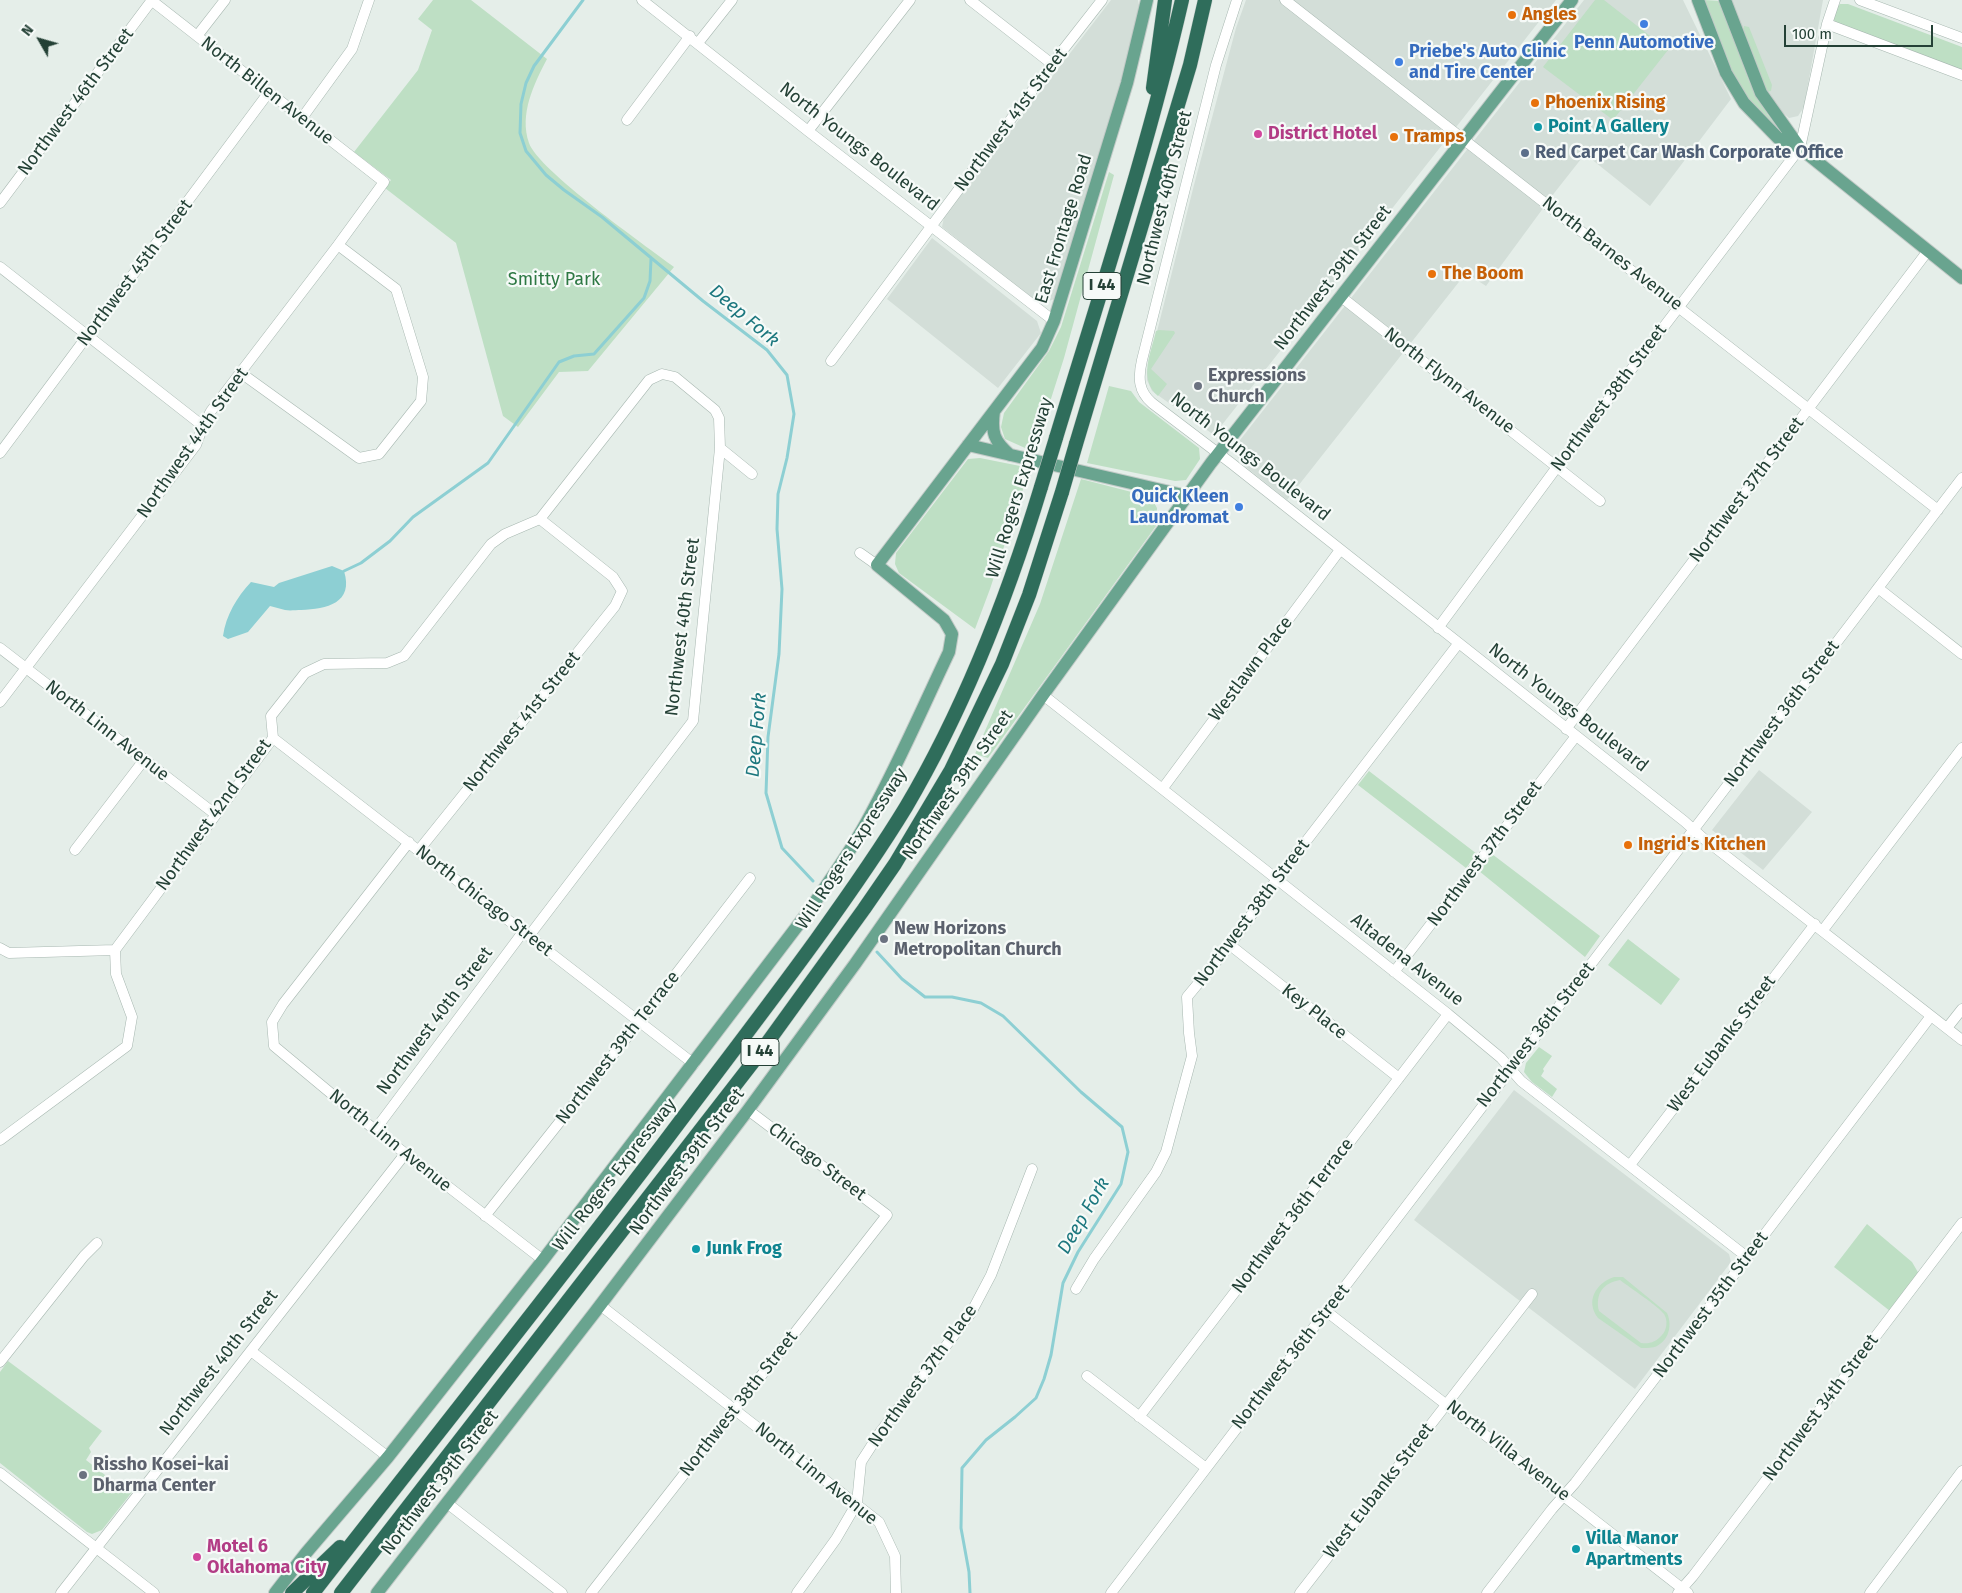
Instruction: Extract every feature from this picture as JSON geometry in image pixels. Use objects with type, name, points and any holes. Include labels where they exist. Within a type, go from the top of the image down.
[{"type":"highway","points":[[1148,134],[1165,0]]},
{"type":"highway","name":"Will Rogers Expressway","points":[[314,1593],[600,1226],[801,961],[872,860],[928,767],[974,674],[1008,588],[1041,488],[1148,134],[1169,59],[1182,0]]},
{"type":"highway","name":"I 44","points":[[341,1593],[751,1064],[849,931],[895,864],[951,770],[1002,664],[1029,595],[1062,492],[1190,65],[1205,0]]},
{"type":"highway","points":[[292,1593],[373,1516]]},
{"type":"highway","points":[[347,1593],[368,1558]]},
{"type":"main road","name":"East Frontage Road","points":[[968,445],[1042,348],[1054,321],[1128,83],[1147,0]]},
{"type":"main road","name":"Northwest 39th Street","points":[[377,1593],[748,1110],[871,941],[1043,694],[1218,453],[1572,0]]},
{"type":"main road","points":[[1698,0],[1726,74],[1744,103],[1778,138],[1800,148],[1927,252],[1962,278]]},
{"type":"main road","points":[[1725,0],[1761,93],[1800,148]]},
{"type":"main road","points":[[994,411],[992,424],[994,436],[999,445],[1010,455]]},
{"type":"main road","points":[[275,1593],[308,1550],[388,1457],[544,1260],[808,912],[866,823],[949,652],[951,642],[950,630],[944,620],[877,565],[968,445],[1187,496]]},
{"type":"street","name":"North Billen Avenue","points":[[152,0],[384,182]]},
{"type":"street","name":"Northwest 46th Street","points":[[0,203],[152,0]]},
{"type":"street","points":[[197,36],[225,0]]},
{"type":"street","points":[[302,118],[352,49],[369,0]]},
{"type":"street","name":"North Youngs Boulevard","points":[[642,0],[1054,321]]},
{"type":"street","points":[[627,120],[694,39],[732,0]]},
{"type":"street","points":[[808,131],[910,0]]},
{"type":"street","points":[[970,0],[1052,64]]},
{"type":"street","name":"Northwest 41st Street","points":[[831,361],[1052,64],[1102,0]]},
{"type":"street","name":"Northwest 40th Street","points":[[1152,403],[1142,393],[1140,370],[1214,74],[1237,0]]},
{"type":"street","name":"North Barnes Avenue","points":[[1285,0],[1810,408],[1938,510]]},
{"type":"street","name":"Northwest 38th Street","points":[[1438,628],[1557,467],[1800,148],[1827,24],[1835,0]]},
{"type":"street","points":[[1860,0],[1962,38]]},
{"type":"street","points":[[1827,24],[1962,75]]},
{"type":"street","name":"Northwest 45th Street","points":[[0,453],[269,92]]},
{"type":"street","name":"Northwest 44th Street","points":[[0,702],[196,445],[211,411],[338,246],[384,182]]},
{"type":"street","points":[[241,372],[359,458],[379,454],[420,401],[423,377],[396,289],[338,246]]},
{"type":"street","name":"Northwest 37th Street","points":[[1566,729],[1927,252]]},
{"type":"street","points":[[0,267],[203,426]]},
{"type":"street","name":"North Flynn Avenue","points":[[1340,296],[1600,501]]},
{"type":"street","name":"Northwest 42nd Street","points":[[115,950],[273,738],[271,716],[305,673],[324,664],[387,663],[404,656],[491,544],[505,534],[540,519],[648,380],[662,374],[675,377],[715,410],[719,418],[720,448]]},
{"type":"street","name":"North Youngs Boulevard","points":[[1152,403],[1962,1040]]},
{"type":"street","points":[[720,448],[752,474]]},
{"type":"street","name":"Northwest 40th Street","points":[[375,1130],[693,721],[720,448]]},
{"type":"street","name":"Northwest 36th Street","points":[[1111,1593],[1962,478]]},
{"type":"street","name":"Northwest 41st Street","points":[[419,850],[615,606],[622,591],[613,577],[540,519]]},
{"type":"street","name":"Westlawn Place","points":[[1163,788],[1340,550]]},
{"type":"street","points":[[860,553],[877,565]]},
{"type":"street","points":[[1878,588],[1962,654]]},
{"type":"street","name":"Northwest 38th Street","points":[[1076,1289],[1094,1259],[1156,1172],[1166,1152],[1192,1056],[1187,997],[1230,945],[1277,879],[1458,644]]},
{"type":"street","name":"North Linn Avenue","points":[[0,648],[215,814]]},
{"type":"street","name":"Altadena Avenue","points":[[1043,694],[1448,1014],[1501,1058],[1521,1081],[1747,1257]]},
{"type":"street","name":"Northwest 37th Street","points":[[1394,972],[1576,736]]},
{"type":"street","name":"North Chicago Street","points":[[273,738],[694,1064]]},
{"type":"street","name":"West Eubanks Street","points":[[1630,1165],[1962,748]]},
{"type":"street","points":[[75,850],[144,760]]},
{"type":"street","name":"North Linn Avenue","points":[[409,842],[283,1004],[272,1022],[274,1046],[405,1154],[544,1260]]},
{"type":"street","name":"Northwest 39th Terrace","points":[[485,1216],[640,1022],[750,878]]},
{"type":"street","name":"Key Place","points":[[1230,945],[1398,1078]]},
{"type":"street","points":[[0,948],[9,953],[115,950],[116,974],[132,1017],[127,1046],[0,1140]]},
{"type":"street","points":[[1947,1028],[1962,1009]]},
{"type":"street","name":"Northwest 36th Terrace","points":[[1139,1417],[1448,1014]]},
{"type":"street","name":"Northwest 35th Street","points":[[1487,1593],[1618,1428],[1931,1016]]},
{"type":"street","name":"Chicago Street","points":[[748,1110],[887,1215]]},
{"type":"street","name":"Northwest 40th Street","points":[[61,1593],[405,1154]]},
{"type":"street","name":"Northwest 37th Place","points":[[857,1503],[861,1462],[881,1431],[971,1313],[991,1275],[1032,1169]]},
{"type":"street","name":"Northwest 38th Street","points":[[591,1593],[887,1215]]},
{"type":"street","name":"Northwest 34th Street","points":[[1683,1591],[1962,1223]]},
{"type":"street","points":[[0,1362],[84,1256],[97,1243]]},
{"type":"street","name":"West Eubanks Street","points":[[1300,1593],[1532,1294]]},
{"type":"street","name":"North Linn Avenue","points":[[600,1305],[879,1522],[895,1556],[896,1593]]},
{"type":"street","name":"North Villa Avenue","points":[[1326,1310],[1564,1495],[1683,1591]]},
{"type":"street","points":[[251,1351],[388,1457]]},
{"type":"street","points":[[1087,1376],[1206,1468]]},
{"type":"street","points":[[1870,1593],[1962,1471]]},
{"type":"street","points":[[0,1473],[154,1593]]},
{"type":"street","points":[[447,1503],[562,1593]]},
{"type":"street","points":[[796,1593],[836,1539],[857,1503]]},
{"type":"shaded area","points":[[1111,0],[1138,0],[1140,10],[1129,56],[1054,299],[1044,303],[1037,302],[942,227],[944,217]]},
{"type":"shaded area","points":[[1246,0],[1556,0],[1214,435],[1152,391],[1147,380],[1147,371],[1194,185],[1236,28]]},
{"type":"shaded area","points":[[1584,0],[1683,0],[1731,99],[1650,206],[1585,154],[1486,286],[1466,273],[1287,500],[1242,464],[1233,449]]},
{"type":"shaded area","points":[[1730,0],[1823,0],[1804,107],[1798,116],[1789,118],[1767,92]]},
{"type":"shaded area","points":[[932,238],[1037,321],[1041,333],[998,388],[887,299]]},
{"type":"shaded area","points":[[1759,770],[1812,812],[1763,870],[1712,830]]},
{"type":"shaded area","points":[[1514,1090],[1729,1254],[1731,1262],[1635,1389],[1414,1220]]},
{"type":"green space","name":"Smitty Park","points":[[433,0],[471,0],[547,59],[529,100],[526,132],[529,143],[537,155],[571,189],[674,267],[588,371],[559,372],[518,427],[503,416],[456,243],[385,188],[391,180],[354,152],[418,70],[432,30],[418,19]]},
{"type":"green space","points":[[1595,0],[1604,0],[1668,50],[1613,120],[1543,67]]},
{"type":"green space","points":[[1704,0],[1721,1],[1749,81],[1768,115],[1782,133],[1749,100],[1734,77]]},
{"type":"green space","points":[[1840,4],[1848,4],[1962,47],[1962,70],[1837,24],[1833,19],[1835,9]]},
{"type":"green space","points":[[1744,26],[1749,27],[1772,85],[1771,91],[1767,92],[1764,87],[1743,31]]},
{"type":"green space","points":[[1109,172],[1114,175],[1064,358],[1034,452],[1005,439],[1001,427],[1004,413],[1049,351],[1061,327]]},
{"type":"green space","points":[[1156,331],[1174,331],[1175,333],[1151,369],[1167,384],[1158,396],[1152,389],[1147,374],[1151,348]]},
{"type":"green space","points":[[1109,386],[1131,391],[1139,402],[1199,448],[1200,459],[1186,480],[1175,481],[1087,463]]},
{"type":"green space","points":[[980,458],[1030,468],[975,629],[899,573],[895,564],[896,553],[968,459]]},
{"type":"green space","points":[[1081,479],[1151,497],[1157,508],[1156,526],[988,758],[975,754],[1040,604]]},
{"type":"green space","points":[[1369,771],[1477,854],[1466,868],[1358,785]]},
{"type":"green space","points":[[1492,854],[1600,936],[1585,957],[1479,871]]},
{"type":"green space","points":[[1628,939],[1680,979],[1661,1005],[1608,965]]},
{"type":"green space","points":[[1539,1047],[1552,1056],[1543,1069],[1544,1071],[1541,1076],[1557,1089],[1552,1097],[1532,1082],[1524,1072],[1526,1063]]},
{"type":"green space","points":[[1867,1224],[1912,1262],[1919,1274],[1890,1311],[1834,1267]]},
{"type":"green space","points":[[1614,1277],[1623,1277],[1667,1313],[1669,1331],[1661,1343],[1654,1347],[1641,1348],[1598,1318],[1592,1305],[1594,1293]],"holes":[[[1620,1280],[1664,1314],[1666,1328],[1664,1333],[1655,1341],[1641,1343],[1599,1311],[1598,1299],[1602,1290],[1614,1281]]]},
{"type":"green space","points":[[8,1361],[102,1431],[89,1448],[91,1452],[86,1460],[119,1486],[127,1479],[136,1487],[102,1530],[92,1534],[87,1532],[0,1463],[0,1372]]},
{"type":"water","points":[[332,566],[344,571],[346,582],[342,597],[336,602],[329,606],[301,610],[287,610],[270,606],[248,632],[228,639],[223,636],[233,607],[251,582],[274,587],[279,583]]},
{"type":"waterway","name":"Deep Fork","points":[[583,0],[534,66],[526,83],[521,104],[520,133],[526,151],[546,175],[564,190],[602,217],[703,301],[767,350],[787,375],[794,414],[787,458],[778,494],[777,529],[782,589],[779,654],[768,737],[766,793],[782,848],[813,881]]},
{"type":"waterway","points":[[344,571],[361,563],[390,541],[413,517],[488,463],[559,362],[574,356],[594,354],[644,298],[650,281],[651,259]]},
{"type":"waterway","name":"Deep Fork","points":[[877,952],[902,979],[925,997],[952,997],[981,1003],[1003,1016],[1081,1092],[1122,1127],[1128,1152],[1121,1184],[1078,1252],[1063,1283],[1051,1355],[1036,1398],[986,1440],[962,1468],[961,1528],[969,1572],[970,1593]]},
{"type":"place","name":"Angles","points":[[1512,15]]},
{"type":"place","name":"Penn Automotive","points":[[1644,24]]},
{"type":"place","name":"Priebe's Auto Clinic and Tire Center","points":[[1399,62]]},
{"type":"place","name":"Phoenix Rising","points":[[1535,103]]},
{"type":"place","name":"Point A Gallery","points":[[1538,127]]},
{"type":"place","name":"District Hotel","points":[[1258,134]]},
{"type":"place","name":"Tramps","points":[[1394,137]]},
{"type":"place","name":"Red Carpet Car Wash Corporate Office","points":[[1525,153]]},
{"type":"place","name":"The Boom","points":[[1432,274]]},
{"type":"place","name":"Expressions Church","points":[[1198,386]]},
{"type":"place","name":"Quick Kleen Laundromat","points":[[1239,507]]},
{"type":"place","name":"Ingrid's Kitchen","points":[[1628,845]]},
{"type":"place","name":"New Horizons Metropolitan Church","points":[[884,939]]},
{"type":"place","name":"Junk Frog","points":[[696,1249]]},
{"type":"place","name":"Rissho Kosei-kai Dharma Center","points":[[83,1475]]},
{"type":"place","name":"Villa Manor Apartments","points":[[1576,1549]]},
{"type":"place","name":"Motel 6 Oklahoma City","points":[[197,1557]]}]
